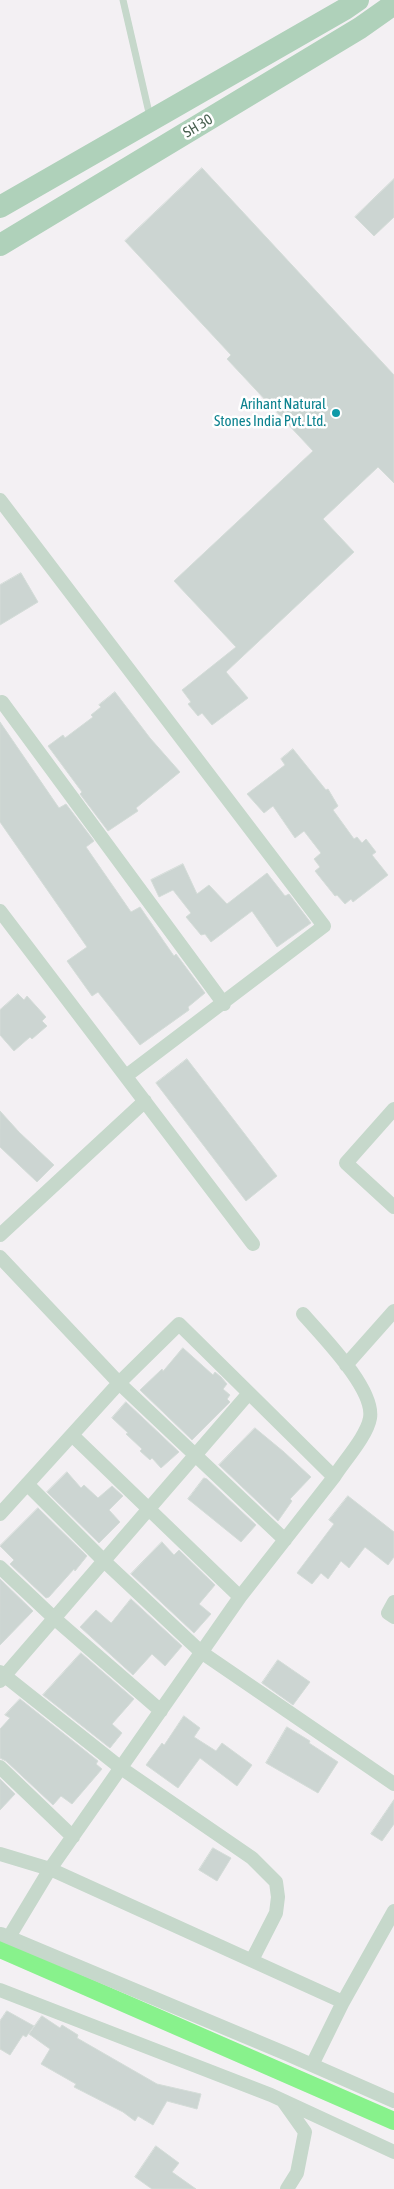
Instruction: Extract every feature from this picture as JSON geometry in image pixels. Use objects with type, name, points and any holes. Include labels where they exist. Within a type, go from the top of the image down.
[{"type":"main road","name":"SH 30","points":[[0,207],[346,9],[358,0]]},
{"type":"main road","name":"SH 30","points":[[0,245],[360,28],[394,4]]},
{"type":"street","points":[[0,500],[324,926],[224,1004],[126,1076]]},
{"type":"street","points":[[0,704],[2,702],[224,1004]]},
{"type":"street","points":[[0,911],[253,1244]]},
{"type":"street","points":[[0,1235],[144,1101]]},
{"type":"street","points":[[394,1109],[346,1163],[394,1207]]},
{"type":"street","points":[[0,1257],[120,1383],[285,1540]]},
{"type":"street","points":[[346,1365],[394,1311]]},
{"type":"street","points":[[304,1314],[355,1376],[367,1396],[370,1418],[363,1434],[334,1477],[240,1597],[4,1936],[394,2101]]},
{"type":"street","points":[[0,1514],[120,1383],[179,1324],[334,1477]]},
{"type":"street","points":[[249,1393],[104,1561],[1,1676],[121,1768],[252,1858],[276,1882],[278,1897],[276,1913],[252,1960]]},
{"type":"street","points":[[72,1435],[240,1597]]},
{"type":"street","points":[[27,1484],[104,1561],[202,1652],[394,1784]]},
{"type":"street","points":[[0,1567],[54,1618],[161,1710]]},
{"type":"street","points":[[394,1602],[388,1613],[394,1617]]},
{"type":"street","points":[[0,1767],[73,1837]]},
{"type":"street","points":[[0,1854],[50,1870],[342,2002]]},
{"type":"street","points":[[312,2065],[342,2002],[394,1911]]},
{"type":"street","points":[[0,1990],[283,2100],[394,2152]]},
{"type":"street","points":[[283,2100],[305,2132],[297,2173],[287,2189]]},
{"type":"lane","points":[[123,0],[151,120]]},
{"type":"building","name":"Arihant Natural Stones India Pvt. Ltd.","points":[[202,168],[394,375],[394,483],[378,467],[323,519],[354,552],[226,672],[248,698],[212,725],[202,713],[198,716],[188,704],[191,702],[182,690],[236,647],[174,581],[313,451],[227,359],[231,355],[125,241]]},
{"type":"building","points":[[394,179],[394,217],[374,236],[355,217]]},
{"type":"building","points":[[21,573],[38,602],[0,625],[0,585]]},
{"type":"building","points":[[115,692],[150,738],[180,772],[136,808],[138,811],[108,831],[80,794],[82,792],[48,746],[63,735],[65,738],[93,717],[91,715],[101,707],[99,705]]},
{"type":"building","points":[[0,722],[59,808],[66,804],[94,841],[86,847],[131,912],[140,907],[174,956],[176,954],[205,993],[188,1007],[189,1010],[140,1045],[98,992],[92,996],[67,961],[87,947],[0,822]]},
{"type":"building","points":[[293,749],[326,790],[328,789],[338,806],[333,810],[354,839],[357,837],[362,843],[366,839],[376,852],[372,855],[388,875],[353,902],[351,899],[345,904],[337,895],[335,896],[315,871],[320,867],[314,859],[321,853],[304,831],[295,838],[273,806],[264,813],[247,794],[285,765],[281,759]]},
{"type":"building","points":[[183,864],[197,894],[209,885],[227,904],[267,873],[285,896],[289,894],[311,923],[277,947],[252,911],[211,942],[205,934],[201,935],[186,917],[191,913],[173,890],[159,897],[151,880]]},
{"type":"building","points":[[18,994],[24,1000],[27,996],[46,1017],[42,1021],[47,1026],[14,1051],[0,1035],[0,1010]]},
{"type":"building","points":[[187,1059],[277,1176],[246,1201],[156,1083]]},
{"type":"building","points":[[0,1111],[54,1165],[37,1182],[0,1147]]},
{"type":"building","points":[[183,1348],[213,1375],[215,1372],[221,1377],[227,1384],[223,1389],[230,1395],[227,1399],[230,1402],[192,1440],[140,1390],[162,1369],[163,1371]]},
{"type":"building","points":[[126,1402],[179,1452],[161,1468],[152,1458],[150,1460],[140,1451],[142,1449],[112,1418]]},
{"type":"building","points":[[255,1428],[311,1477],[290,1499],[292,1501],[278,1521],[219,1465]]},
{"type":"building","points":[[67,1472],[81,1488],[84,1485],[98,1498],[112,1486],[123,1496],[109,1510],[120,1522],[99,1543],[47,1492]]},
{"type":"building","points":[[204,1478],[256,1525],[241,1542],[188,1499]]},
{"type":"building","points":[[348,1496],[394,1532],[394,1557],[388,1565],[365,1547],[349,1568],[341,1561],[328,1579],[321,1573],[312,1584],[297,1573],[334,1524],[329,1520]]},
{"type":"building","points":[[38,1508],[87,1556],[75,1571],[74,1569],[46,1598],[10,1564],[14,1560],[0,1546]]},
{"type":"building","points":[[162,1542],[174,1555],[179,1550],[215,1585],[199,1604],[211,1614],[194,1633],[131,1574]]},
{"type":"building","points":[[0,1579],[33,1611],[0,1645]]},
{"type":"building","points":[[131,1599],[182,1646],[165,1666],[152,1654],[133,1675],[80,1627],[96,1610],[111,1623]]},
{"type":"building","points":[[81,1653],[134,1699],[112,1724],[122,1733],[110,1748],[43,1695]]},
{"type":"building","points":[[278,1660],[310,1682],[293,1705],[262,1683]]},
{"type":"building","points":[[20,1699],[98,1761],[96,1764],[102,1769],[72,1804],[61,1796],[53,1805],[6,1761],[0,1758],[0,1729],[10,1718],[5,1715]]},
{"type":"building","points":[[184,1716],[200,1728],[194,1737],[216,1751],[222,1743],[252,1765],[237,1786],[200,1758],[178,1788],[146,1765],[162,1743],[164,1745]]},
{"type":"building","points":[[287,1727],[338,1762],[318,1793],[266,1763]]},
{"type":"building","points":[[0,1779],[15,1794],[0,1810]]},
{"type":"building","points":[[394,1800],[394,1824],[382,1841],[371,1834]]},
{"type":"building","points":[[213,1848],[231,1858],[217,1881],[199,1870]]},
{"type":"building","points":[[7,2011],[34,2026],[26,2037],[23,2035],[10,2055],[0,2049],[0,2021]]},
{"type":"building","points":[[42,2016],[60,2028],[62,2025],[78,2035],[77,2038],[157,2084],[201,2094],[197,2109],[167,2101],[153,2125],[138,2116],[135,2121],[123,2112],[74,2087],[76,2084],[41,2064],[50,2049],[29,2034]]},
{"type":"building","points":[[156,2146],[179,2163],[172,2172],[196,2189],[152,2189],[135,2177]]},
{"type":"waterway","points":[[0,1949],[394,2121]]},
{"type":"place","name":"Arihant Natural Stones India Pvt. Ltd.","points":[[336,413]]}]
